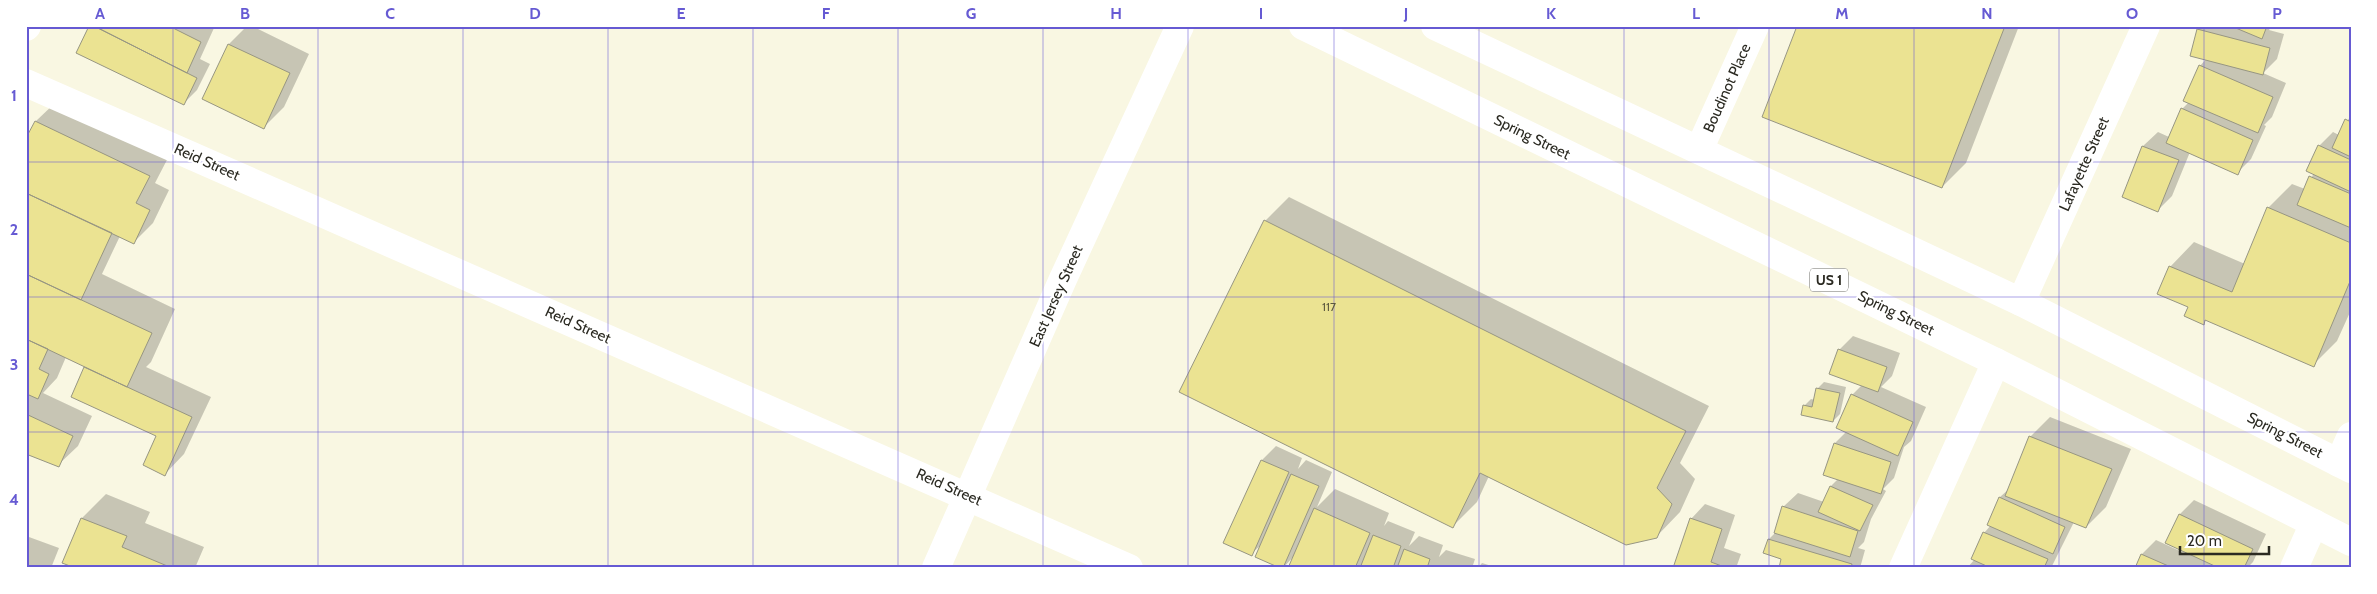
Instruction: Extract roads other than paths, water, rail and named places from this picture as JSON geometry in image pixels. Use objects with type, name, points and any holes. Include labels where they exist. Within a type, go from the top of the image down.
[{"type":"main road","name":"East Jersey Street","points":[[936,568],[1063,279],[1180,26]]},
{"type":"main road","name":"Spring Street","points":[[1303,26],[1996,362],[2351,542]]},
{"type":"main road","name":"Spring Street","points":[[1435,26],[2021,302],[2345,466]]},
{"type":"main road","name":"Boudinot Place","points":[[1699,150],[1755,26]]},
{"type":"main road","name":"Lafayette Street","points":[[2021,302],[2146,26]]},
{"type":"main road","name":"Reid Street","points":[[26,83],[969,496],[1129,568]]},
{"type":"main road","points":[[1903,568],[1996,362]]},
{"type":"main road","points":[[2345,466],[2351,436]]},
{"type":"main road","points":[[2294,568],[2314,523]]}]
